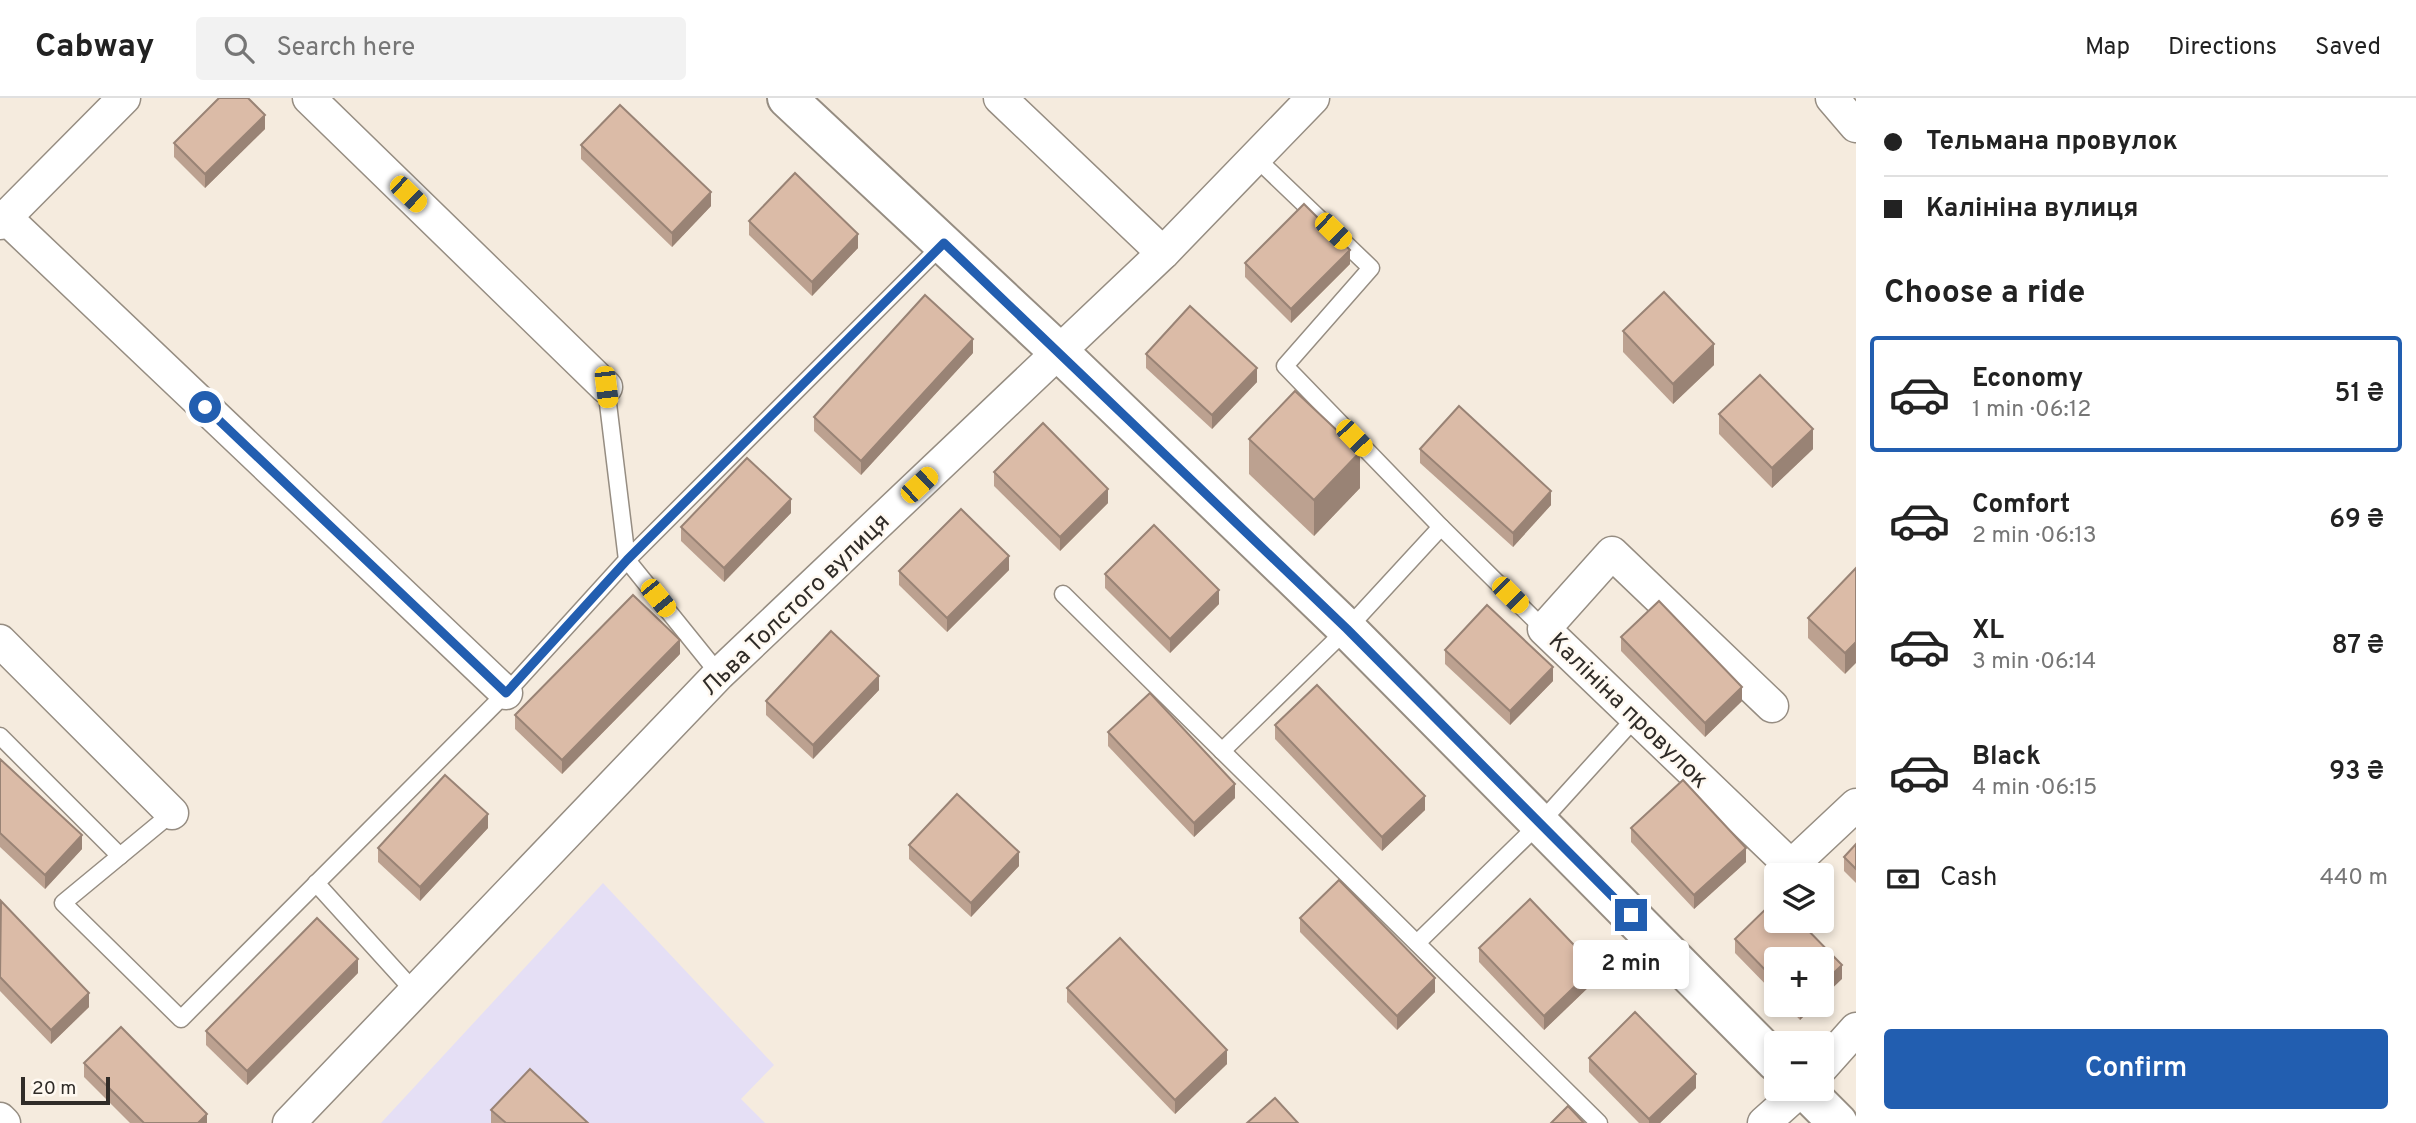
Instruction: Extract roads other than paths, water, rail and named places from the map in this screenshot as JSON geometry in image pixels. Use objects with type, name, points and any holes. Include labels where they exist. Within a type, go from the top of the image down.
[{"type":"street","points":[[124,98],[3,220],[506,693]]},
{"type":"street","points":[[309,98],[606,387]]},
{"type":"street","points":[[787,98],[944,243],[1347,629],[1764,1050]]},
{"type":"street","points":[[1000,98],[1163,253]]},
{"type":"street","name":"Льва Толстого вулиця","points":[[289,1123],[719,674],[1060,353],[1163,253],[1313,98]]},
{"type":"street","points":[[1832,98],[1856,126]]},
{"type":"street","name":"Калініна провулок","points":[[1772,706],[1612,553],[1544,629],[1791,866],[1856,805]]},
{"type":"street","points":[[2,647],[172,813]]},
{"type":"street","points":[[1834,1054],[1856,1029]]},
{"type":"street","points":[[1765,1123],[1790,1101]]},
{"type":"street","points":[[1815,1101],[1838,1123]]},
{"type":"street","points":[[0,1119],[4,1123]]},
{"type":"lane","points":[[1255,157],[1371,268],[1285,366],[1544,629]]},
{"type":"lane","points":[[172,813],[63,903],[181,1019],[506,693],[627,560],[944,243]]},
{"type":"lane","points":[[606,387],[627,560],[719,674]]},
{"type":"lane","points":[[1222,751],[1347,629],[1441,527]]},
{"type":"lane","points":[[1063,594],[1599,1123]]},
{"type":"lane","points":[[1417,943],[1540,823],[1636,717]]},
{"type":"lane","points":[[0,736],[120,856]]},
{"type":"lane","points":[[316,884],[414,991]]}]
